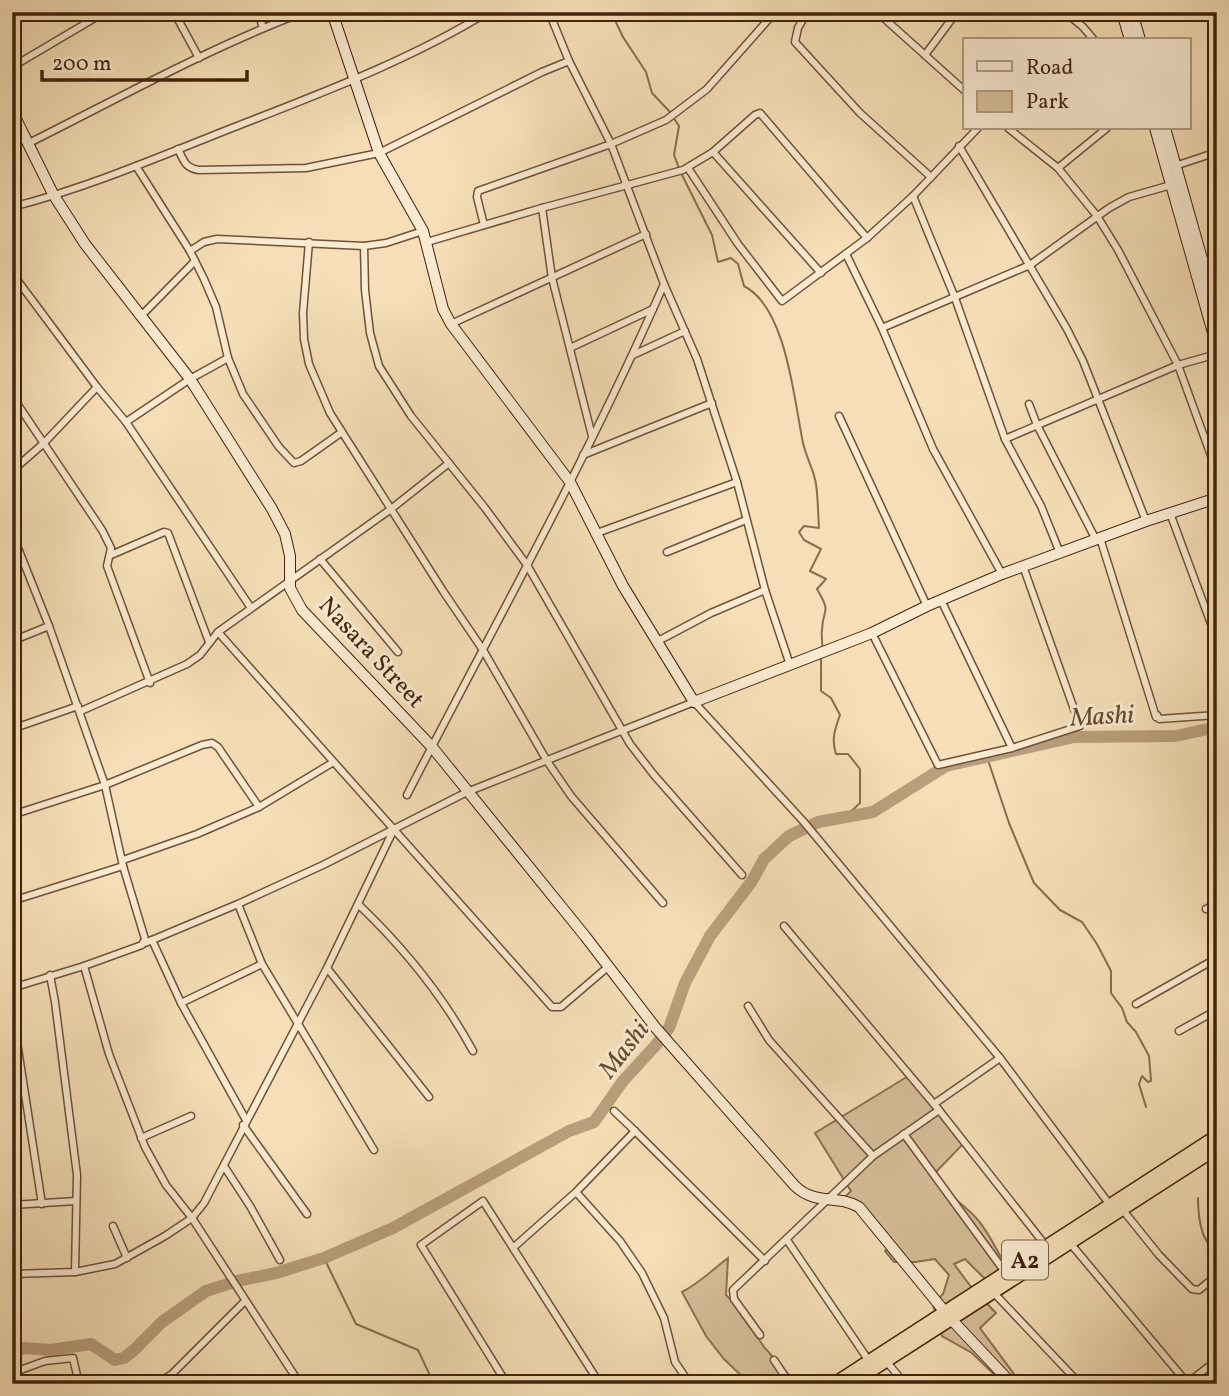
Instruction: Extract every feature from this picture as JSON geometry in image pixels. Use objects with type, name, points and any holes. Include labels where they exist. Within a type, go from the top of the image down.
[{"type":"highway","name":"A2","points":[[834,1384],[948,1315],[993,1292],[1070,1243],[1217,1136]]},
{"type":"highway","name":"A2","points":[[850,1384],[886,1361],[1005,1272],[1217,1148]]},
{"type":"street","points":[[12,67],[105,12]]},
{"type":"street","points":[[174,12],[199,58]]},
{"type":"street","points":[[258,12],[264,28]]},
{"type":"street","points":[[29,143],[199,58],[304,12]]},
{"type":"street","points":[[332,12],[379,153],[423,231],[443,309],[451,324],[570,482],[623,586],[694,702],[803,821],[1000,1058],[1116,1207],[1159,1255],[1192,1289],[1199,1290],[1217,1275]]},
{"type":"street","points":[[12,207],[136,166],[355,79],[464,27],[488,12]]},
{"type":"street","points":[[549,12],[569,61],[611,144],[712,403],[737,482],[765,590],[790,665]]},
{"type":"street","points":[[484,225],[478,191],[611,144],[666,120],[707,89],[775,12]]},
{"type":"street","points":[[807,12],[798,28],[795,43],[859,113],[931,177]]},
{"type":"street","points":[[877,12],[963,89]]},
{"type":"street","points":[[925,55],[957,12]]},
{"type":"street","points":[[1065,12],[1092,38]]},
{"type":"street","points":[[1122,12],[1129,38]]},
{"type":"street","points":[[1132,12],[1139,38]]},
{"type":"street","points":[[1208,12],[1217,24]]},
{"type":"street","points":[[178,149],[186,166],[199,170],[306,168],[379,153],[569,61]]},
{"type":"street","name":"Nasara Street","points":[[12,111],[53,194],[85,244],[190,379],[272,509],[285,534],[290,556],[290,580],[302,610],[432,747],[655,1027],[804,1194],[813,1199],[848,1201],[859,1207],[948,1315],[1012,1384]]},
{"type":"street","points":[[427,242],[688,167],[713,152],[760,113],[867,237]]},
{"type":"street","points":[[688,167],[737,244],[780,301],[784,301],[867,237],[913,196],[976,130]]},
{"type":"street","points":[[1011,130],[1059,168],[1097,216],[1130,270],[1178,365],[1217,472]]},
{"type":"street","points":[[1059,168],[1105,130]]},
{"type":"street","points":[[1155,130],[1217,347]]},
{"type":"street","points":[[1165,130],[1217,312]]},
{"type":"street","points":[[960,146],[1067,329],[1098,397],[1146,521]]},
{"type":"street","points":[[713,152],[821,273]]},
{"type":"street","points":[[1175,166],[1217,152]]},
{"type":"street","points":[[136,166],[195,261],[216,307],[228,358],[243,394],[290,462],[301,461],[342,432]]},
{"type":"street","points":[[882,328],[1030,265],[1097,216],[1129,197],[1171,185]]},
{"type":"street","points":[[913,196],[955,298],[1005,439],[1041,506],[1060,553]]},
{"type":"street","points":[[542,208],[552,278],[592,436]]},
{"type":"street","points":[[190,251],[204,242],[217,239],[364,246],[386,243],[423,231]]},
{"type":"street","points":[[451,324],[646,234]]},
{"type":"street","points":[[309,242],[303,313],[304,338],[309,364],[330,413],[483,650],[570,796],[663,903]]},
{"type":"street","points":[[364,246],[369,322],[379,366],[411,416],[527,565],[620,730],[654,775],[742,875]]},
{"type":"street","points":[[846,254],[882,328],[933,449],[1002,574]]},
{"type":"street","points":[[141,316],[195,261]]},
{"type":"street","points":[[12,273],[126,422],[251,608]]},
{"type":"street","points":[[12,288],[19,282]]},
{"type":"street","points":[[408,795],[570,482],[633,355],[664,284]]},
{"type":"street","points":[[570,348],[653,309]]},
{"type":"street","points":[[633,355],[685,331]]},
{"type":"street","points":[[1005,439],[1098,397],[1178,365],[1217,354]]},
{"type":"street","points":[[126,422],[190,379],[228,358]]},
{"type":"street","points":[[12,471],[44,443],[97,387]]},
{"type":"street","points":[[12,396],[102,530],[111,548],[107,565],[150,682]]},
{"type":"street","points":[[583,455],[712,403]]},
{"type":"street","points":[[1029,404],[1037,425],[1098,539],[1156,717],[1217,715]]},
{"type":"street","points":[[839,416],[927,606]]},
{"type":"street","points":[[12,729],[79,709],[150,682],[187,664],[200,655],[218,632],[391,509],[449,463]]},
{"type":"street","points":[[597,533],[737,482]]},
{"type":"street","points":[[12,988],[84,966],[239,904],[467,792],[620,730],[872,634],[927,606],[1002,574],[1217,498]]},
{"type":"street","points":[[1170,513],[1217,640]]},
{"type":"street","points":[[667,552],[746,520]]},
{"type":"street","points":[[111,555],[164,532],[168,533],[209,642]]},
{"type":"street","points":[[12,533],[49,626],[105,785],[123,863],[148,941],[244,1122],[307,1214]]},
{"type":"street","points":[[320,559],[398,652]]},
{"type":"street","points":[[872,634],[938,765],[1012,748],[1080,726],[1023,566]]},
{"type":"street","points":[[658,641],[711,613],[765,590]]},
{"type":"street","points":[[941,600],[1012,748]]},
{"type":"street","points":[[12,640],[49,626]]},
{"type":"street","points":[[218,632],[552,1007],[561,1007],[608,966]]},
{"type":"street","points":[[12,815],[105,785],[212,743],[218,747],[259,807]]},
{"type":"street","points":[[12,901],[197,834],[259,807],[332,763]]},
{"type":"street","points":[[12,1274],[75,1272],[106,1267],[127,1258],[192,1218],[204,1203],[244,1122],[298,1024],[359,905],[394,829]]},
{"type":"street","points":[[1206,908],[1217,903]]},
{"type":"street","points":[[239,904],[262,964],[374,1150]]},
{"type":"street","points":[[359,905],[412,962],[453,1015],[473,1051]]},
{"type":"street","points":[[784,926],[936,1107],[1046,1247]]},
{"type":"street","points":[[1136,1004],[1217,958]]},
{"type":"street","points":[[181,1003],[262,964]]},
{"type":"street","points":[[84,966],[109,1054],[141,1138],[166,1185],[192,1218],[300,1384]]},
{"type":"street","points":[[327,968],[429,1097]]},
{"type":"street","points":[[50,975],[77,1175],[75,1272]]},
{"type":"street","points":[[748,1006],[769,1040],[873,1156]]},
{"type":"street","points":[[12,1010],[41,1204]]},
{"type":"street","points":[[1179,1031],[1217,1010]]},
{"type":"street","points":[[760,1335],[732,1294],[873,1156],[1000,1058]]},
{"type":"street","points":[[614,1111],[765,1261]]},
{"type":"street","points":[[141,1138],[191,1116]]},
{"type":"street","points":[[514,1247],[576,1192],[635,1131]]},
{"type":"street","points":[[904,1134],[1005,1272]]},
{"type":"street","points":[[223,1167],[250,1206],[280,1259]]},
{"type":"street","points":[[576,1192],[620,1241],[642,1273],[664,1318],[672,1355],[690,1384]]},
{"type":"street","points":[[12,1205],[76,1201]]},
{"type":"street","points":[[507,1384],[421,1245],[484,1201],[600,1384]]},
{"type":"street","points":[[113,1226],[127,1258]]},
{"type":"street","points":[[787,1240],[869,1361]]},
{"type":"street","points":[[1070,1243],[1187,1383],[1217,1360]]},
{"type":"street","points":[[993,1292],[1080,1384]]},
{"type":"street","points":[[156,1384],[172,1374],[246,1301]]},
{"type":"street","points":[[12,1373],[45,1361],[72,1358],[79,1384]]},
{"type":"street","points":[[774,1360],[790,1384]]},
{"type":"street","points":[[886,1361],[905,1384]]},
{"type":"green space","points":[[910,1075],[965,1142],[934,1174],[949,1194],[982,1226],[1014,1282],[1001,1295],[965,1259],[954,1264],[996,1313],[980,1328],[1014,1374],[1018,1384],[1004,1384],[972,1353],[942,1336],[933,1305],[943,1294],[949,1275],[935,1259],[894,1262],[885,1251],[889,1247],[845,1197],[851,1191],[815,1133]]},
{"type":"green space","points":[[728,1258],[726,1295],[739,1309],[764,1347],[797,1384],[750,1384],[724,1359],[706,1336],[682,1292]]},
{"type":"waterway","points":[[611,12],[623,37],[646,72],[652,93],[670,112]]},
{"type":"waterway","points":[[673,117],[679,126],[674,155],[679,168]]},
{"type":"waterway","points":[[681,173],[712,235],[718,262],[731,258],[738,264],[744,286],[759,297],[770,314],[786,357],[803,443],[817,489],[819,528],[804,526],[799,532],[804,540],[821,549],[810,571],[826,579],[817,589],[825,607],[822,649]]},
{"type":"waterway","points":[[821,658],[821,691],[831,698],[840,715],[834,739],[836,754],[848,754],[860,769],[860,803],[846,816]]},
{"type":"waterway","name":"Mashi","points":[[12,1353],[24,1348],[51,1350],[91,1344],[115,1360],[124,1358],[162,1322],[206,1291],[324,1258],[393,1228],[569,1131],[594,1122],[623,1081],[669,1028],[685,983],[710,936],[752,881],[764,859],[789,836],[818,822],[873,812],[946,766],[1074,737],[1176,736],[1217,727]]},
{"type":"waterway","points":[[987,757],[1009,823],[1034,883],[1060,910],[1082,922],[1111,971],[1111,993],[1149,1056],[1151,1081],[1148,1082],[1142,1076],[1139,1084],[1146,1107]]},
{"type":"waterway","points":[[1198,1198],[1203,1234],[1213,1253],[1211,1267]]},
{"type":"waterway","points":[[324,1258],[356,1324],[418,1350],[434,1384]]}]
